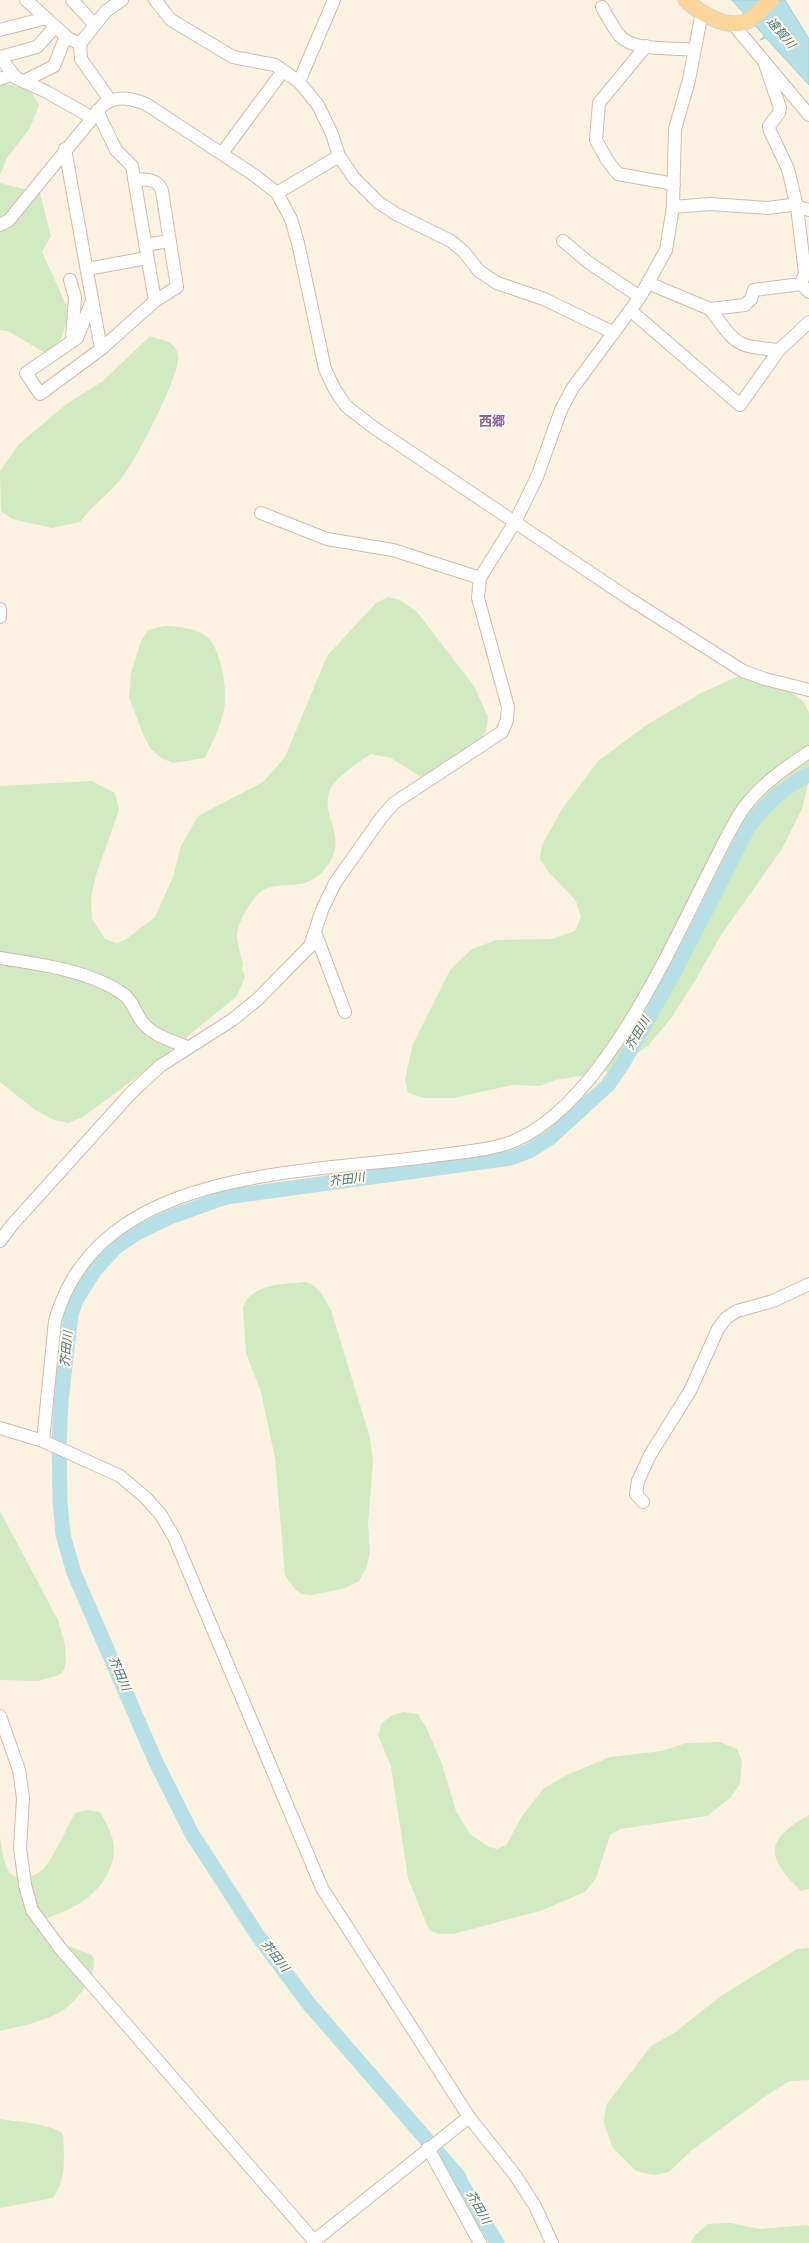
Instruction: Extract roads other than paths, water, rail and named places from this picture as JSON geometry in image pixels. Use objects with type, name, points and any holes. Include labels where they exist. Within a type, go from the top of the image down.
[{"type":"main road","points":[[686,0],[702,12],[722,22],[736,23],[752,18],[771,0]]},
{"type":"street","points":[[26,0],[66,36],[80,44]]},
{"type":"street","points":[[72,0],[95,25]]},
{"type":"street","points":[[155,0],[171,20],[233,57],[245,61],[264,62],[275,65],[299,82],[318,105],[332,134],[339,156],[354,178],[378,202],[396,214],[451,241],[464,252],[479,271],[496,283],[544,299],[614,333]]},
{"type":"street","points":[[299,82],[334,0]]},
{"type":"street","points":[[110,100],[81,59],[80,44],[116,1]]},
{"type":"street","points":[[602,8],[619,36],[628,42],[646,46],[694,50]]},
{"type":"street","points":[[0,1241],[12,1225],[131,1093],[160,1066],[187,1047],[232,1020],[258,999],[310,946],[322,910],[335,883],[381,818],[394,803],[502,732],[507,720],[508,707],[478,598],[480,578],[515,522],[537,477],[561,410],[572,389],[640,297],[666,250],[673,207],[675,129],[689,80],[702,12]]},
{"type":"street","points":[[0,30],[46,18]]},
{"type":"street","points":[[736,23],[765,64],[809,115]]},
{"type":"street","points":[[56,27],[37,47],[0,57],[13,74],[24,81],[94,114],[116,150],[132,166],[154,301]]},
{"type":"street","points":[[24,81],[54,66],[66,36]]},
{"type":"street","points":[[646,46],[599,103],[596,140],[607,160],[618,174],[674,184]]},
{"type":"street","points":[[710,309],[745,305],[751,299],[754,290],[805,288],[803,208],[783,155],[770,132],[769,126],[780,108],[765,64]]},
{"type":"street","points":[[222,153],[283,71]]},
{"type":"street","points":[[0,79],[13,74]]},
{"type":"street","points":[[0,225],[8,220],[94,114],[110,100],[133,98],[146,104],[222,153],[277,193],[291,219],[298,242],[325,369],[335,390],[346,406],[373,427],[628,598],[743,671],[765,679],[809,690]]},
{"type":"street","points":[[65,149],[101,349]]},
{"type":"street","points":[[277,193],[339,156]]},
{"type":"street","points":[[92,301],[77,338],[26,373],[40,394],[101,349],[154,301],[177,287],[160,185],[155,182],[134,179]]},
{"type":"street","points":[[673,207],[710,204],[744,208],[803,208]]},
{"type":"street","points":[[145,244],[169,241]]},
{"type":"street","points":[[563,241],[588,262],[640,297]]},
{"type":"street","points":[[86,269],[147,258]]},
{"type":"street","points":[[70,280],[75,297],[72,341]]},
{"type":"street","points":[[648,283],[710,309],[737,343],[748,347],[779,350]]},
{"type":"street","points":[[630,310],[740,405],[779,350],[809,322]]},
{"type":"street","points":[[261,513],[322,537],[394,550],[480,578]]},
{"type":"street","points":[[0,609],[0,617]]},
{"type":"street","points":[[43,1441],[55,1321],[60,1302],[71,1279],[86,1258],[101,1243],[120,1228],[150,1211],[187,1195],[221,1184],[259,1176],[464,1152],[512,1142],[530,1133],[561,1108],[604,1061],[667,954],[743,808],[771,779],[809,752]]},
{"type":"street","points":[[315,932],[345,1012]]},
{"type":"street","points":[[0,958],[92,977],[108,984],[125,995],[143,1024],[149,1029],[187,1047]]},
{"type":"street","points":[[643,1502],[636,1494],[638,1481],[650,1455],[690,1391],[718,1329],[726,1318],[737,1311],[773,1301],[809,1284]]},
{"type":"street","points":[[0,1428],[43,1441],[120,1476],[135,1486],[161,1515],[177,1544],[322,1888],[469,2117],[515,2175],[535,2206],[552,2243]]},
{"type":"street","points":[[0,1716],[19,1770],[23,1798],[20,1848],[25,1884],[32,1910],[60,1948],[315,2242],[428,2148],[469,2117]]},
{"type":"street","points":[[428,2148],[480,2243]]},
{"type":"water","name":"遠賀川","points":[[732,0],[785,0],[809,39],[809,85],[766,38],[760,40],[764,36]]},
{"type":"waterway","name":"芥田川","points":[[497,2243],[459,2177],[309,2004],[258,1936],[192,1834],[155,1760],[74,1573],[63,1535],[60,1501],[59,1446],[61,1400],[71,1315],[76,1300],[95,1270],[116,1247],[135,1234],[170,1217],[226,1197],[511,1158],[529,1151],[550,1138],[608,1085],[623,1063],[675,971],[749,826],[776,797],[791,785],[809,774]]},
{"type":"district","name":"西郷","points":[[492,423]]}]
